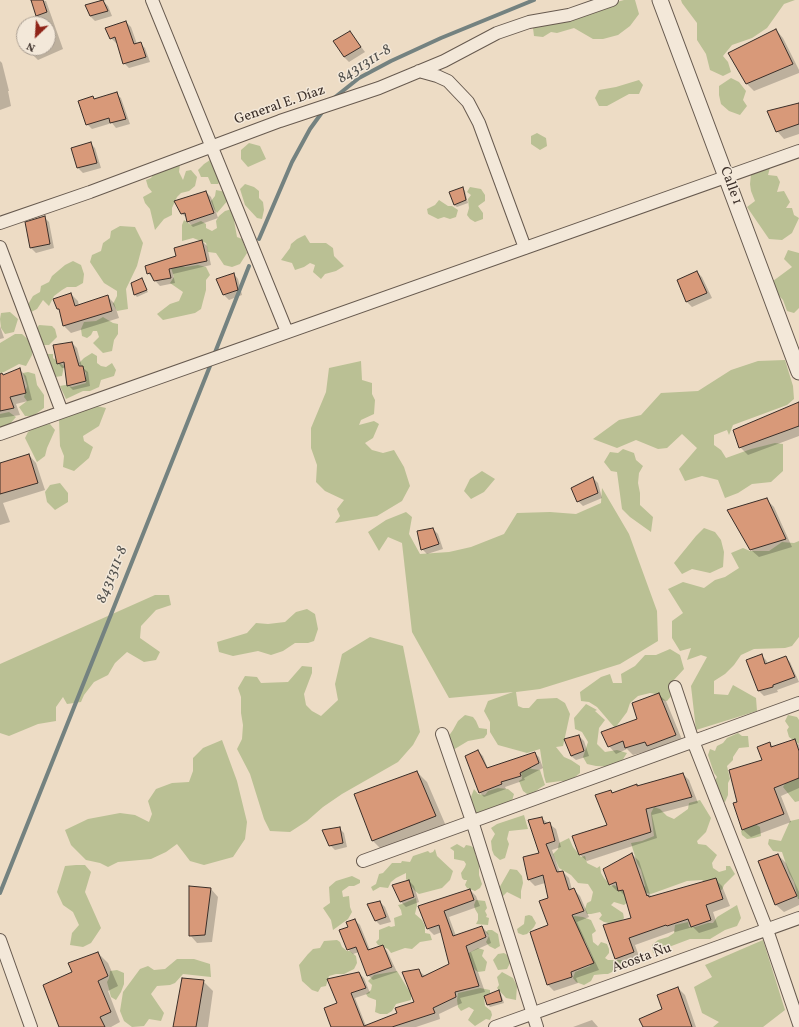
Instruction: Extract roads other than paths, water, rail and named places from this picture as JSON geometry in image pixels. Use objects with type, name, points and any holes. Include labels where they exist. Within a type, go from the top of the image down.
[{"type":"street","points":[[152,0],[287,332]]},
{"type":"street","name":"General E. Díaz","points":[[0,223],[280,121],[379,88],[444,61],[497,33],[529,22],[569,15],[612,0]]},
{"type":"street","name":"Calle 1","points":[[660,0],[799,371]]},
{"type":"street","points":[[419,71],[448,81],[468,102],[479,123],[525,248]]},
{"type":"street","points":[[0,434],[799,151]]},
{"type":"street","points":[[0,247],[62,412]]},
{"type":"street","points":[[675,687],[693,741],[767,930],[799,1024]]},
{"type":"street","points":[[363,861],[799,703]]},
{"type":"street","points":[[442,734],[472,821],[532,1014],[538,1027]]},
{"type":"street","name":"Acosta Ñu","points":[[495,1027],[799,918]]},
{"type":"street","points":[[0,940],[31,1027]]},
{"type":"waterway","name":"8431311-8","points":[[334,98],[359,78],[391,61],[441,38],[534,0]]},
{"type":"waterway","name":"8431311-8","points":[[259,239],[292,162],[310,129],[323,111]]},
{"type":"waterway","name":"8431311-8","points":[[214,355],[249,266]]},
{"type":"waterway","name":"8431311-8","points":[[0,893],[212,361]]}]
